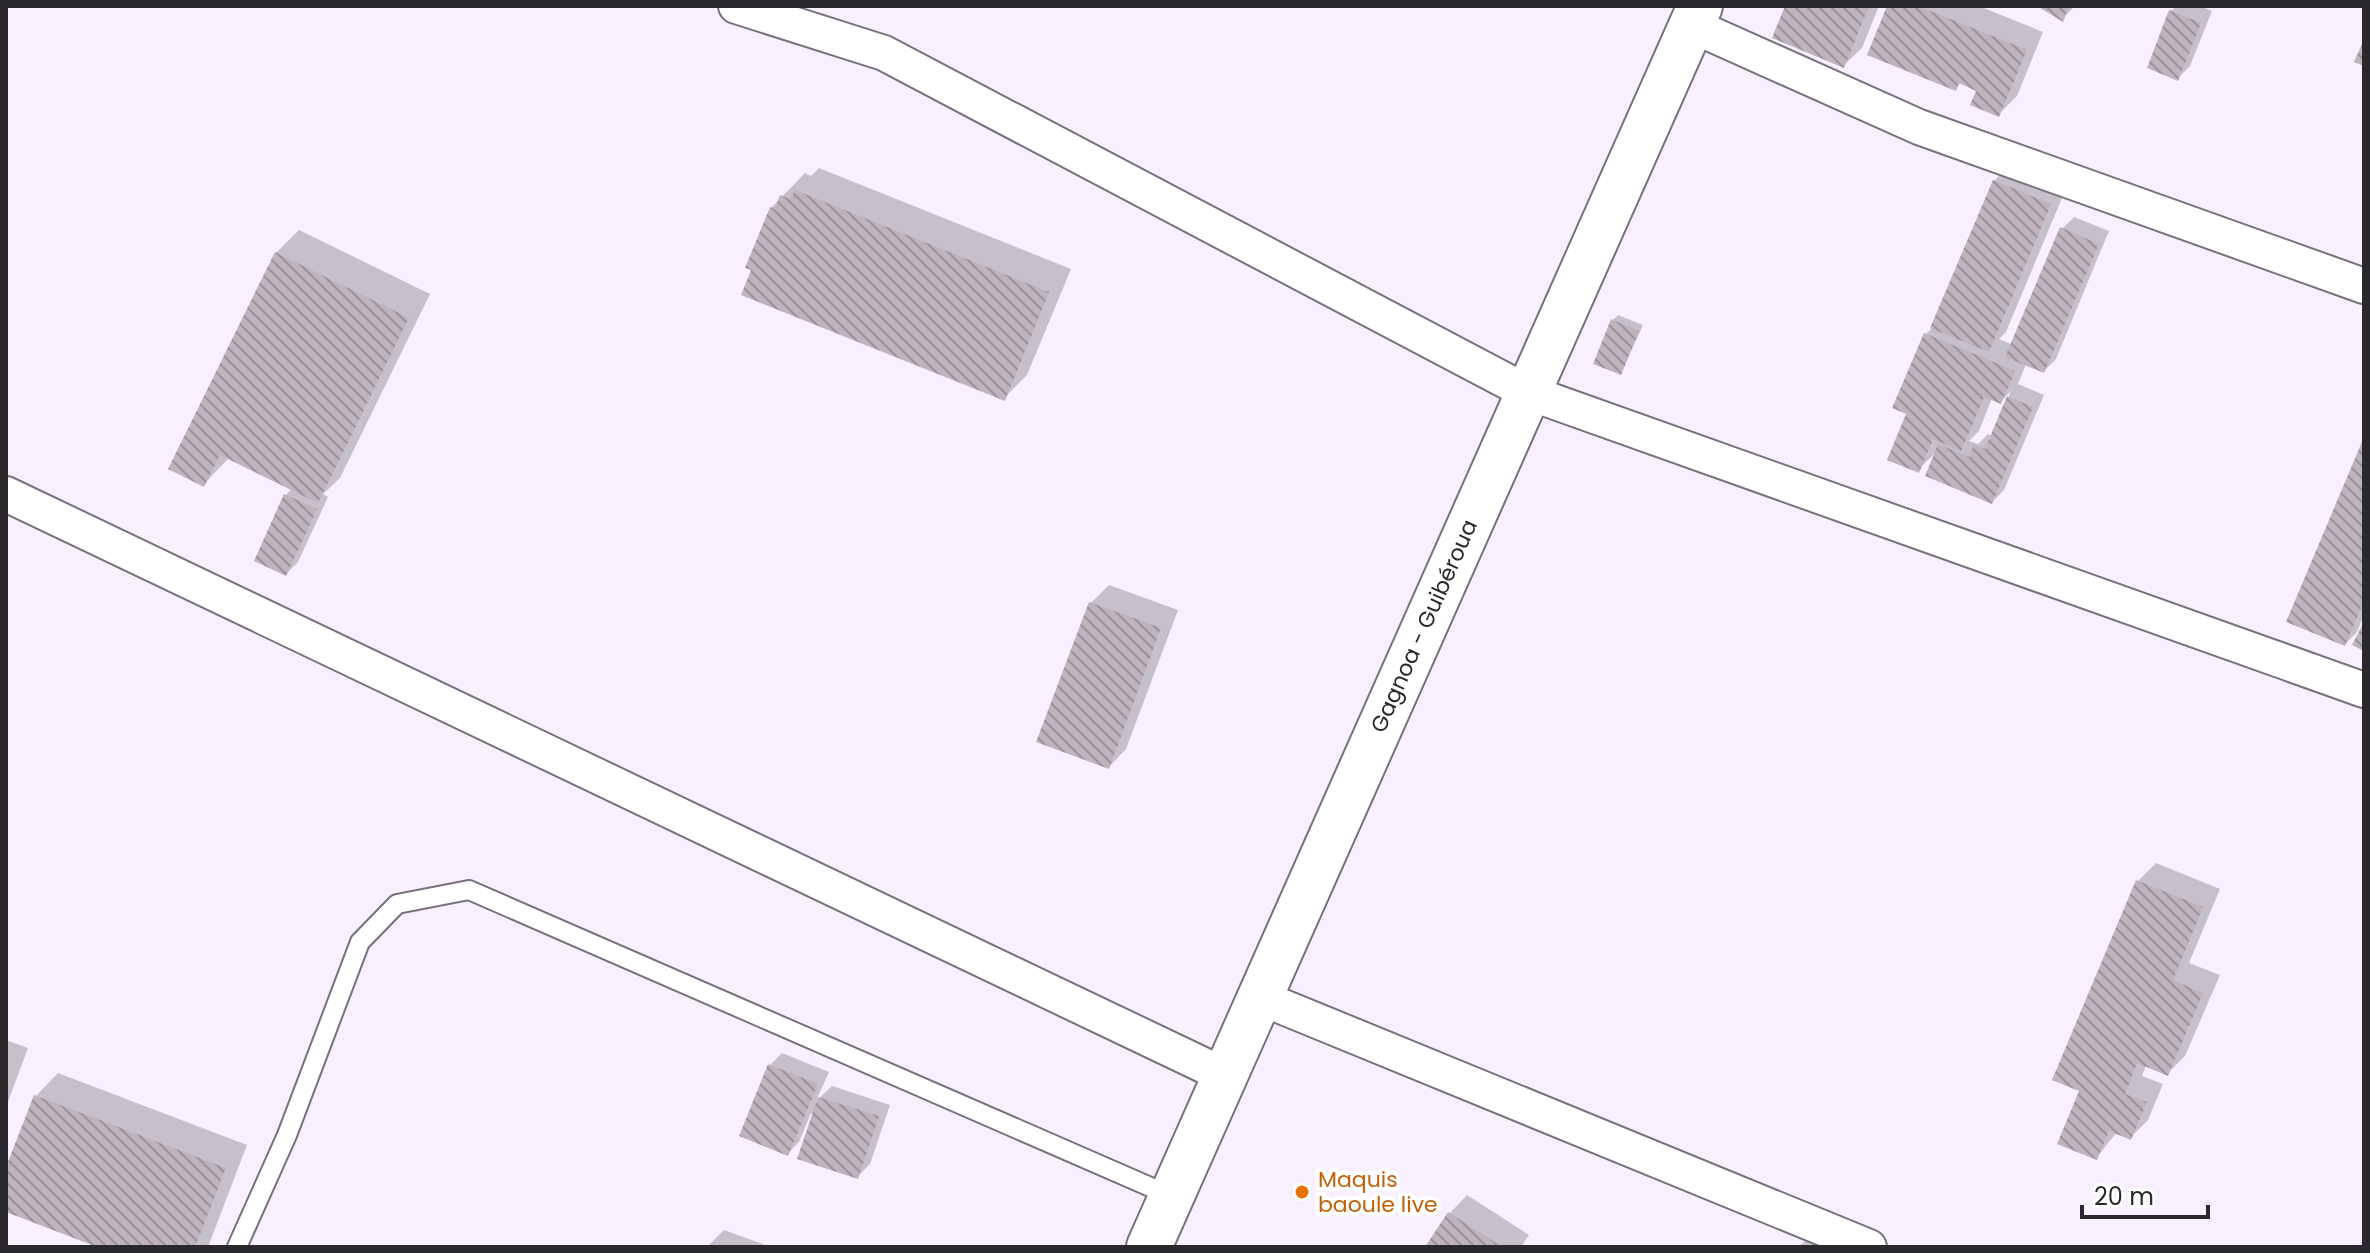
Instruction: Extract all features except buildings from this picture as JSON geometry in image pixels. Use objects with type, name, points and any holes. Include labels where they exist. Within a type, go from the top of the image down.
[{"type":"main road","name":"Gagnoa - Guibéroua","points":[[1149,1247],[1696,16]]},
{"type":"street","points":[[736,6],[884,53],[1527,392],[2364,690]]},
{"type":"street","points":[[1696,16],[1919,127],[2364,286]]},
{"type":"street","points":[[6,494],[1224,1075]]},
{"type":"street","points":[[1259,997],[1869,1247]]},
{"type":"lane","points":[[237,1247],[287,1135],[360,942],[397,904],[469,890],[1171,1196]]},
{"type":"place","name":"Maquis baoule live","points":[[1302,1192]]}]
